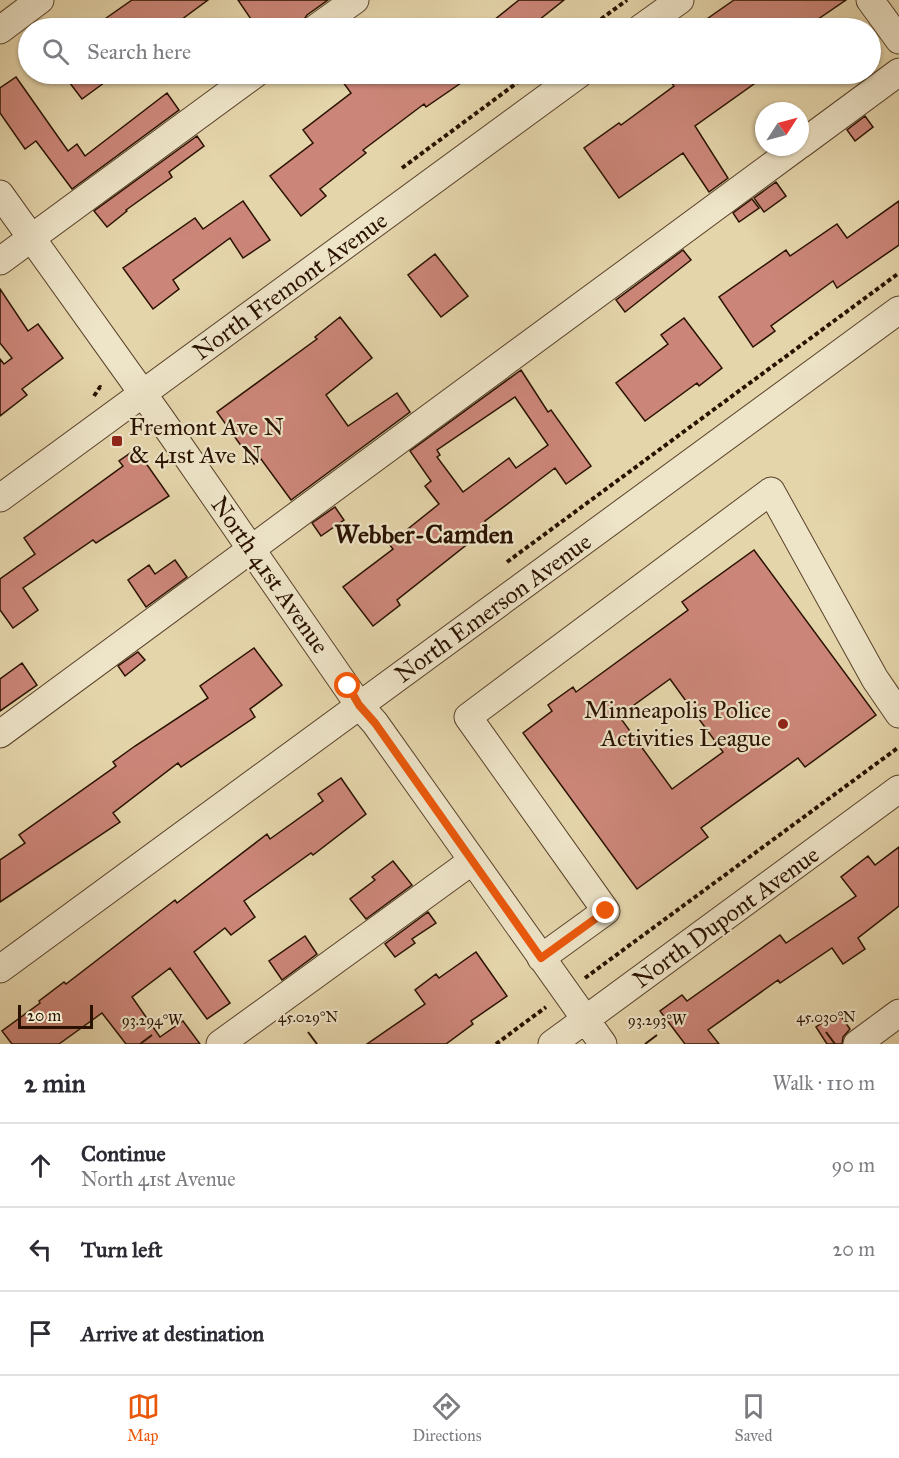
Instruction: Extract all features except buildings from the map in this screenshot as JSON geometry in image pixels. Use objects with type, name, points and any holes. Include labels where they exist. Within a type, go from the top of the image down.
[{"type":"street","points":[[0,30],[40,0]]},
{"type":"street","points":[[330,18],[355,0]]},
{"type":"street","points":[[655,18],[680,0]]},
{"type":"street","points":[[870,0],[899,40]]},
{"type":"street","points":[[809,138],[899,72]]},
{"type":"street","points":[[0,261],[241,84]]},
{"type":"street","name":"North Fremont Avenue","points":[[0,498],[565,84]]},
{"type":"street","points":[[0,734],[784,156]]},
{"type":"street","name":"North 41st Avenue","points":[[0,194],[252,549],[359,705],[375,723],[603,1044]]},
{"type":"street","name":"North Emerson Avenue","points":[[0,969],[899,310]]},
{"type":"street","points":[[541,958],[606,911],[468,717],[771,491],[875,679],[899,714]]},
{"type":"street","name":"North Dupont Avenue","points":[[552,1044],[899,789]]},
{"type":"street","points":[[220,1044],[472,861]]},
{"type":"street","points":[[857,1044],[899,1013]]},
{"type":"path","points":[[603,18],[627,0]]},
{"type":"path","points":[[500,567],[899,273]]},
{"type":"path","points":[[582,981],[899,747]]},
{"type":"path","points":[[496,1044],[550,1004]]},
{"type":"place","name":"Fremont Ave N & 41st Ave N","points":[[117,441]]},
{"type":"place","name":"Minneapolis Police Activities League","points":[[783,724]]},
{"type":"district","name":"Webber-Camden","points":[[424,534]]},
{"type":"route","points":[[348,686],[359,705],[375,723],[541,958],[606,911]]}]
